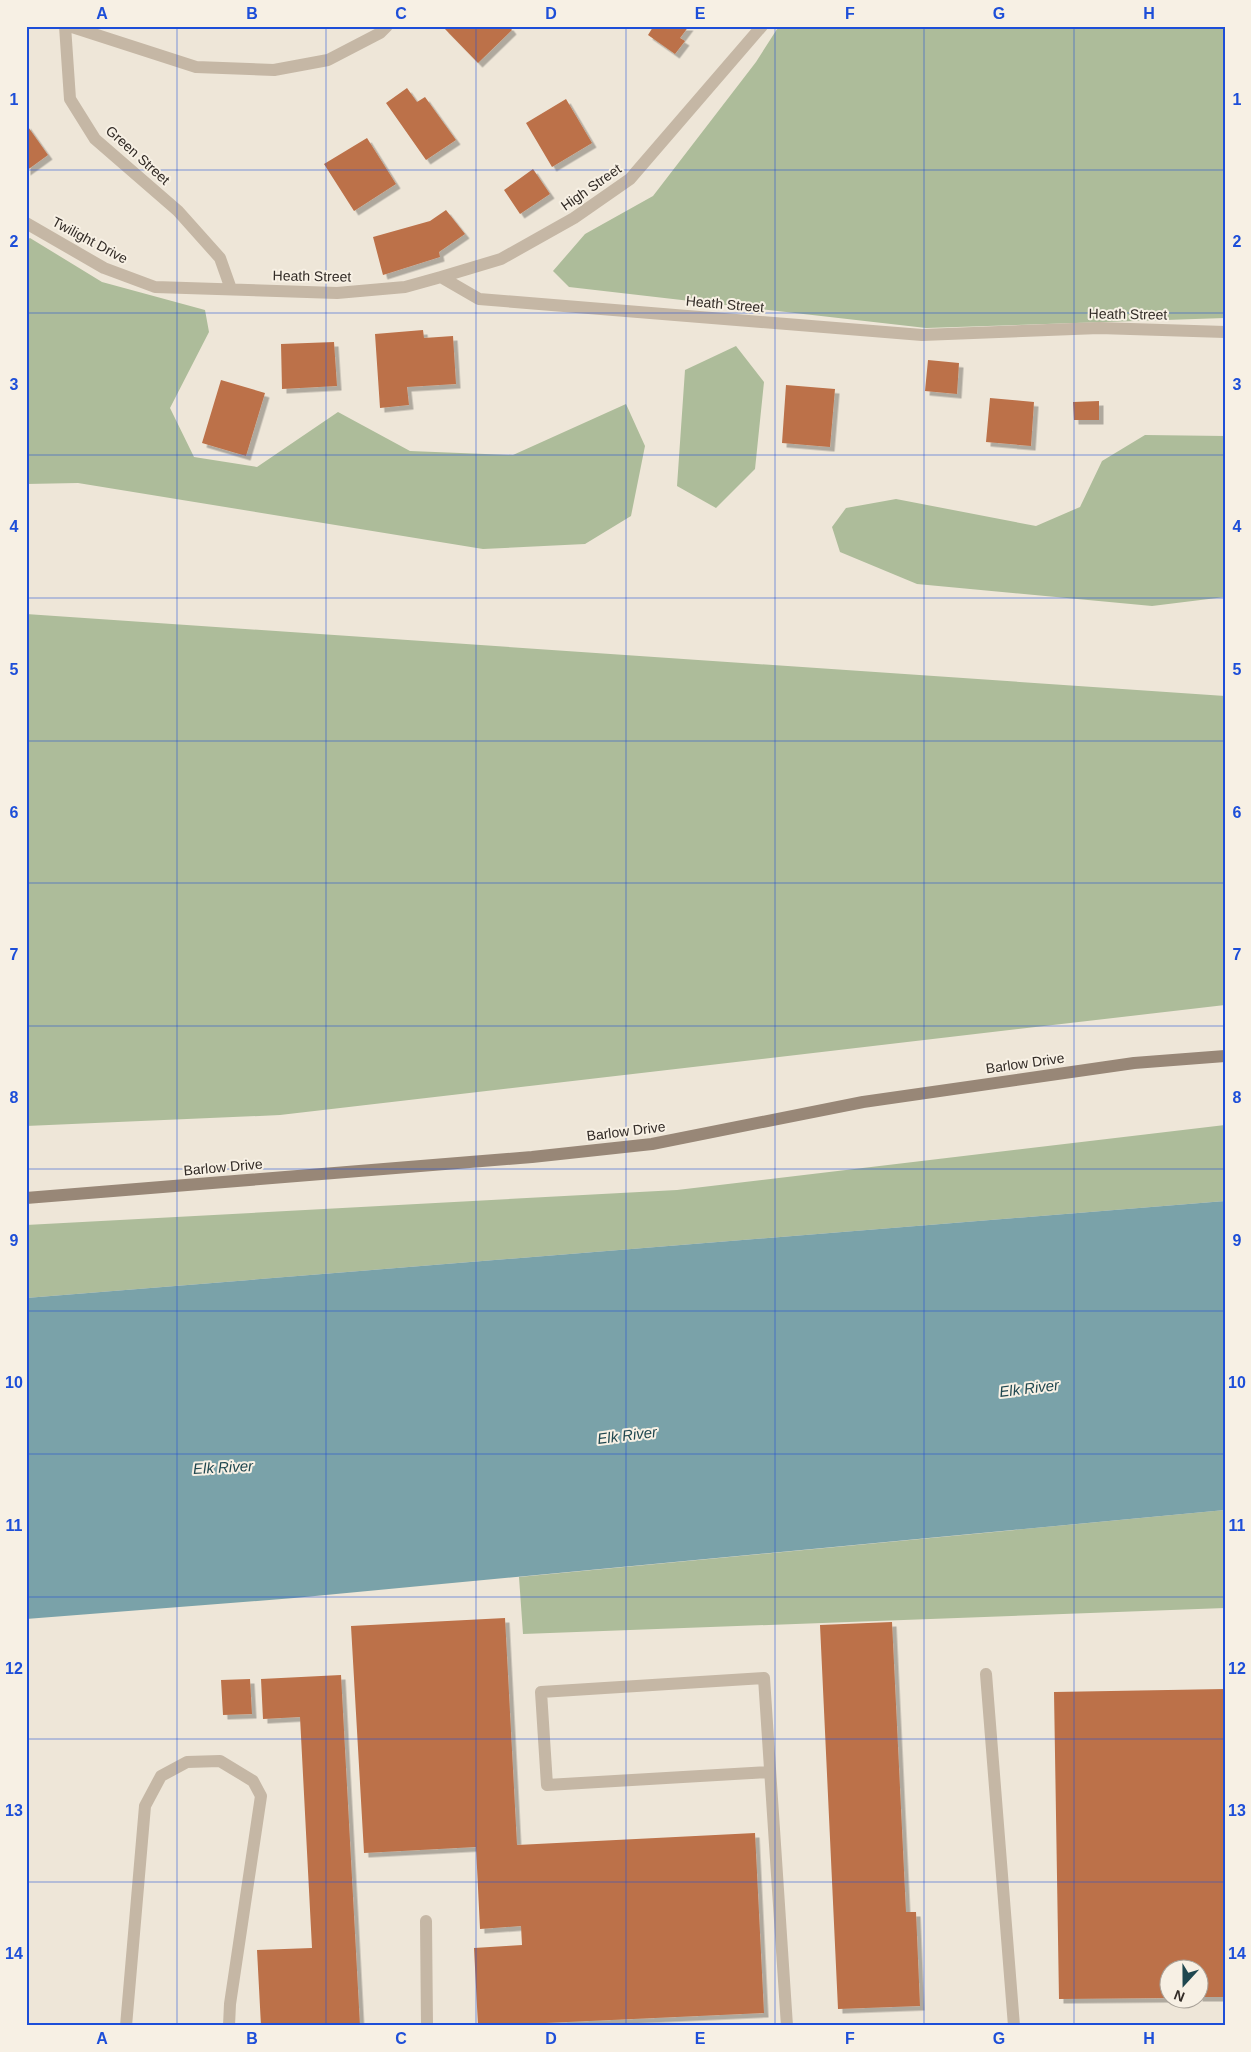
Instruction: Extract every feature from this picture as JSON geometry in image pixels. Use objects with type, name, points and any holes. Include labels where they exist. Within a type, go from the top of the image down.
[{"type":"street","name":"Green Street","points":[[65,26],[70,99],[95,139],[178,211],[220,258],[230,289]]},
{"type":"street","points":[[69,26],[196,67],[274,70],[328,60],[380,33],[387,26]]},
{"type":"street","name":"High Street","points":[[441,278],[501,259],[574,218],[630,178],[762,26]]},
{"type":"street","name":"Twilight Drive","points":[[26,223],[104,268],[155,287],[230,289]]},
{"type":"street","name":"Heath Street","points":[[230,289],[337,293],[405,288],[441,278],[479,299],[922,335],[1099,328],[1225,332]]},
{"type":"street","name":"Barlow Drive","points":[[26,1198],[532,1157],[652,1144],[863,1102],[1134,1063],[1225,1056]]},
{"type":"street","points":[[986,1674],[1014,2026]]},
{"type":"street","points":[[770,1772],[547,1785],[541,1692],[764,1678],[770,1772],[786,2026]]},
{"type":"street","points":[[126,2026],[144,1806],[161,1776],[187,1762],[220,1761],[253,1780],[261,1796],[230,2004],[229,2026]]},
{"type":"street","points":[[426,1921],[428,2026]]},
{"type":"green space","points":[[779,26],[1225,26],[1225,318],[926,328],[569,287],[553,271],[585,234],[653,196],[756,62]]},
{"type":"green space","points":[[30,238],[102,282],[205,310],[209,332],[170,408],[194,457],[257,467],[338,412],[410,451],[513,455],[626,404],[645,446],[631,516],[585,544],[483,549],[78,483],[26,484],[26,240]]},
{"type":"green space","points":[[736,346],[764,382],[755,469],[716,508],[677,486],[685,370]]},
{"type":"green space","points":[[1145,435],[1225,436],[1225,597],[1152,606],[917,584],[840,552],[832,527],[846,508],[896,499],[1036,526],[1080,507],[1102,461]]},
{"type":"green space","points":[[26,614],[1225,696],[1225,1005],[280,1115],[26,1126]]},
{"type":"green space","points":[[1225,1125],[1225,1201],[26,1298],[26,1225],[677,1190]]},
{"type":"green space","points":[[1225,1510],[1225,1608],[523,1634],[519,1577]]},
{"type":"water","name":"Elk River","points":[[1225,1201],[1225,1510],[294,1598],[26,1619],[26,1298]]},
{"type":"building","points":[[446,26],[509,26],[512,30],[478,63],[444,28]]},
{"type":"building","points":[[651,26],[689,26],[680,38],[685,41],[675,54],[648,35],[653,27]]},
{"type":"building","points":[[407,88],[417,102],[425,97],[456,140],[426,160],[386,103]]},
{"type":"building","points":[[566,99],[592,143],[552,167],[526,123]]},
{"type":"building","points":[[26,124],[48,155],[26,171]]},
{"type":"building","points":[[367,138],[396,184],[354,211],[324,164]]},
{"type":"building","points":[[533,169],[550,194],[520,214],[504,190]]},
{"type":"building","points":[[446,210],[465,234],[439,252],[440,257],[383,275],[373,237],[430,221]]},
{"type":"building","points":[[423,330],[424,338],[453,336],[456,384],[407,387],[409,405],[380,408],[375,334]]},
{"type":"building","points":[[334,342],[337,386],[282,389],[281,344]]},
{"type":"building","points":[[928,360],[959,363],[957,394],[925,391]]},
{"type":"building","points":[[221,380],[265,393],[246,456],[202,443]]},
{"type":"building","points":[[786,385],[835,389],[830,447],[782,443]]},
{"type":"building","points":[[990,398],[1034,402],[1031,446],[986,442]]},
{"type":"building","points":[[1099,401],[1099,420],[1074,420],[1073,402]]},
{"type":"building","points":[[505,1618],[517,1845],[755,1833],[764,2013],[478,2026],[474,1948],[522,1945],[521,1926],[480,1929],[476,1847],[364,1853],[351,1626]]},
{"type":"building","points":[[892,1622],[906,1912],[916,1912],[920,2006],[838,2009],[820,1625]]},
{"type":"building","points":[[341,1675],[360,2026],[261,2026],[257,1950],[312,1948],[300,1717],[263,1719],[261,1679]]},
{"type":"building","points":[[250,1679],[252,1714],[223,1715],[221,1680]]},
{"type":"building","points":[[1225,1689],[1225,1997],[1208,1997],[1208,1960],[1158,1960],[1158,1998],[1059,1999],[1054,1692]]}]
